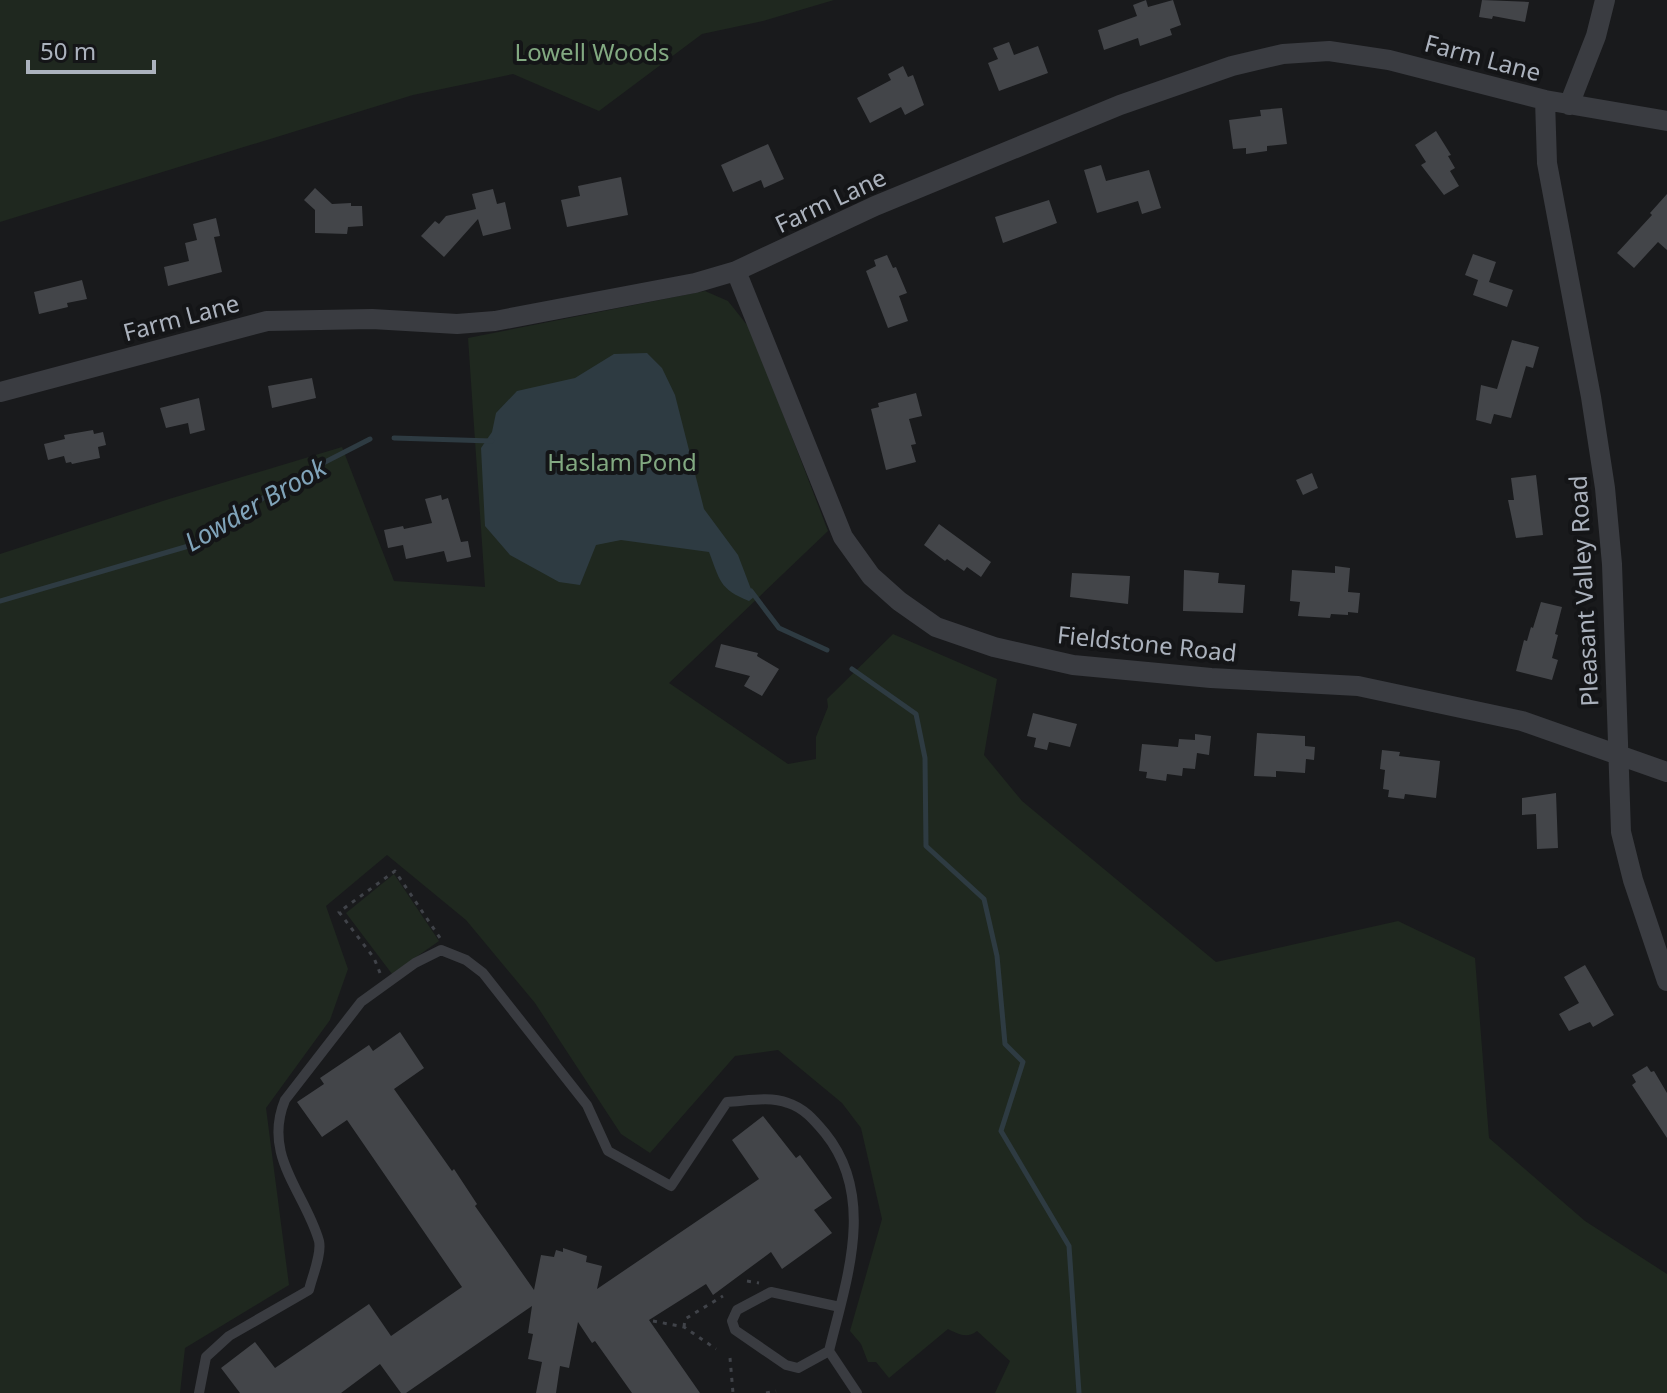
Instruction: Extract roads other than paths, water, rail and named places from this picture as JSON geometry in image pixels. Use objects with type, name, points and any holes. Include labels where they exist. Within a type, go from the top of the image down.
[{"type":"street","points":[[1569,105],[1596,36],[1605,0]]},
{"type":"street","name":"Farm Lane","points":[[0,392],[267,321],[372,319],[457,324],[495,321],[695,283],[736,271],[882,203],[1120,105],[1232,66],[1283,54],[1329,51],[1389,60],[1545,100],[1667,121]]},
{"type":"street","name":"Pleasant Valley Road","points":[[1545,100],[1547,163],[1605,488],[1612,564],[1621,832],[1633,880],[1667,981]]},
{"type":"street","name":"Fieldstone Road","points":[[736,271],[843,537],[871,576],[936,627],[994,647],[1073,665],[1211,678],[1358,686],[1522,721],[1667,772]]},
{"type":"lane","points":[[199,1393],[206,1357],[229,1336],[309,1290],[320,1244],[282,1163],[277,1118],[285,1100],[361,1002],[415,963],[441,950],[466,960],[483,973],[587,1105],[608,1151],[671,1186],[727,1102],[772,1099],[800,1108],[813,1119],[835,1146],[849,1183],[853,1204],[851,1258],[840,1307],[829,1351],[798,1368],[786,1365],[735,1330],[732,1321],[737,1310],[771,1292],[840,1307]]},
{"type":"lane","points":[[829,1351],[857,1393]]},
{"type":"waterway","name":"Lowder Brook","points":[[394,438],[492,441]]},
{"type":"waterway","name":"Lowder Brook","points":[[0,601],[192,545],[292,479],[370,439]]},
{"type":"waterway","name":"Lowder Brook","points":[[751,591],[779,628],[827,650]]},
{"type":"waterway","name":"Lowder Brook","points":[[852,669],[916,714],[925,758],[926,846],[984,899],[997,956],[1005,1044],[1023,1062],[1001,1131],[1069,1246],[1079,1393]]},
{"type":"park label","name":"Lowell Woods","points":[[592,51]]},
{"type":"park label","name":"Haslam Pond","points":[[622,461]]}]
